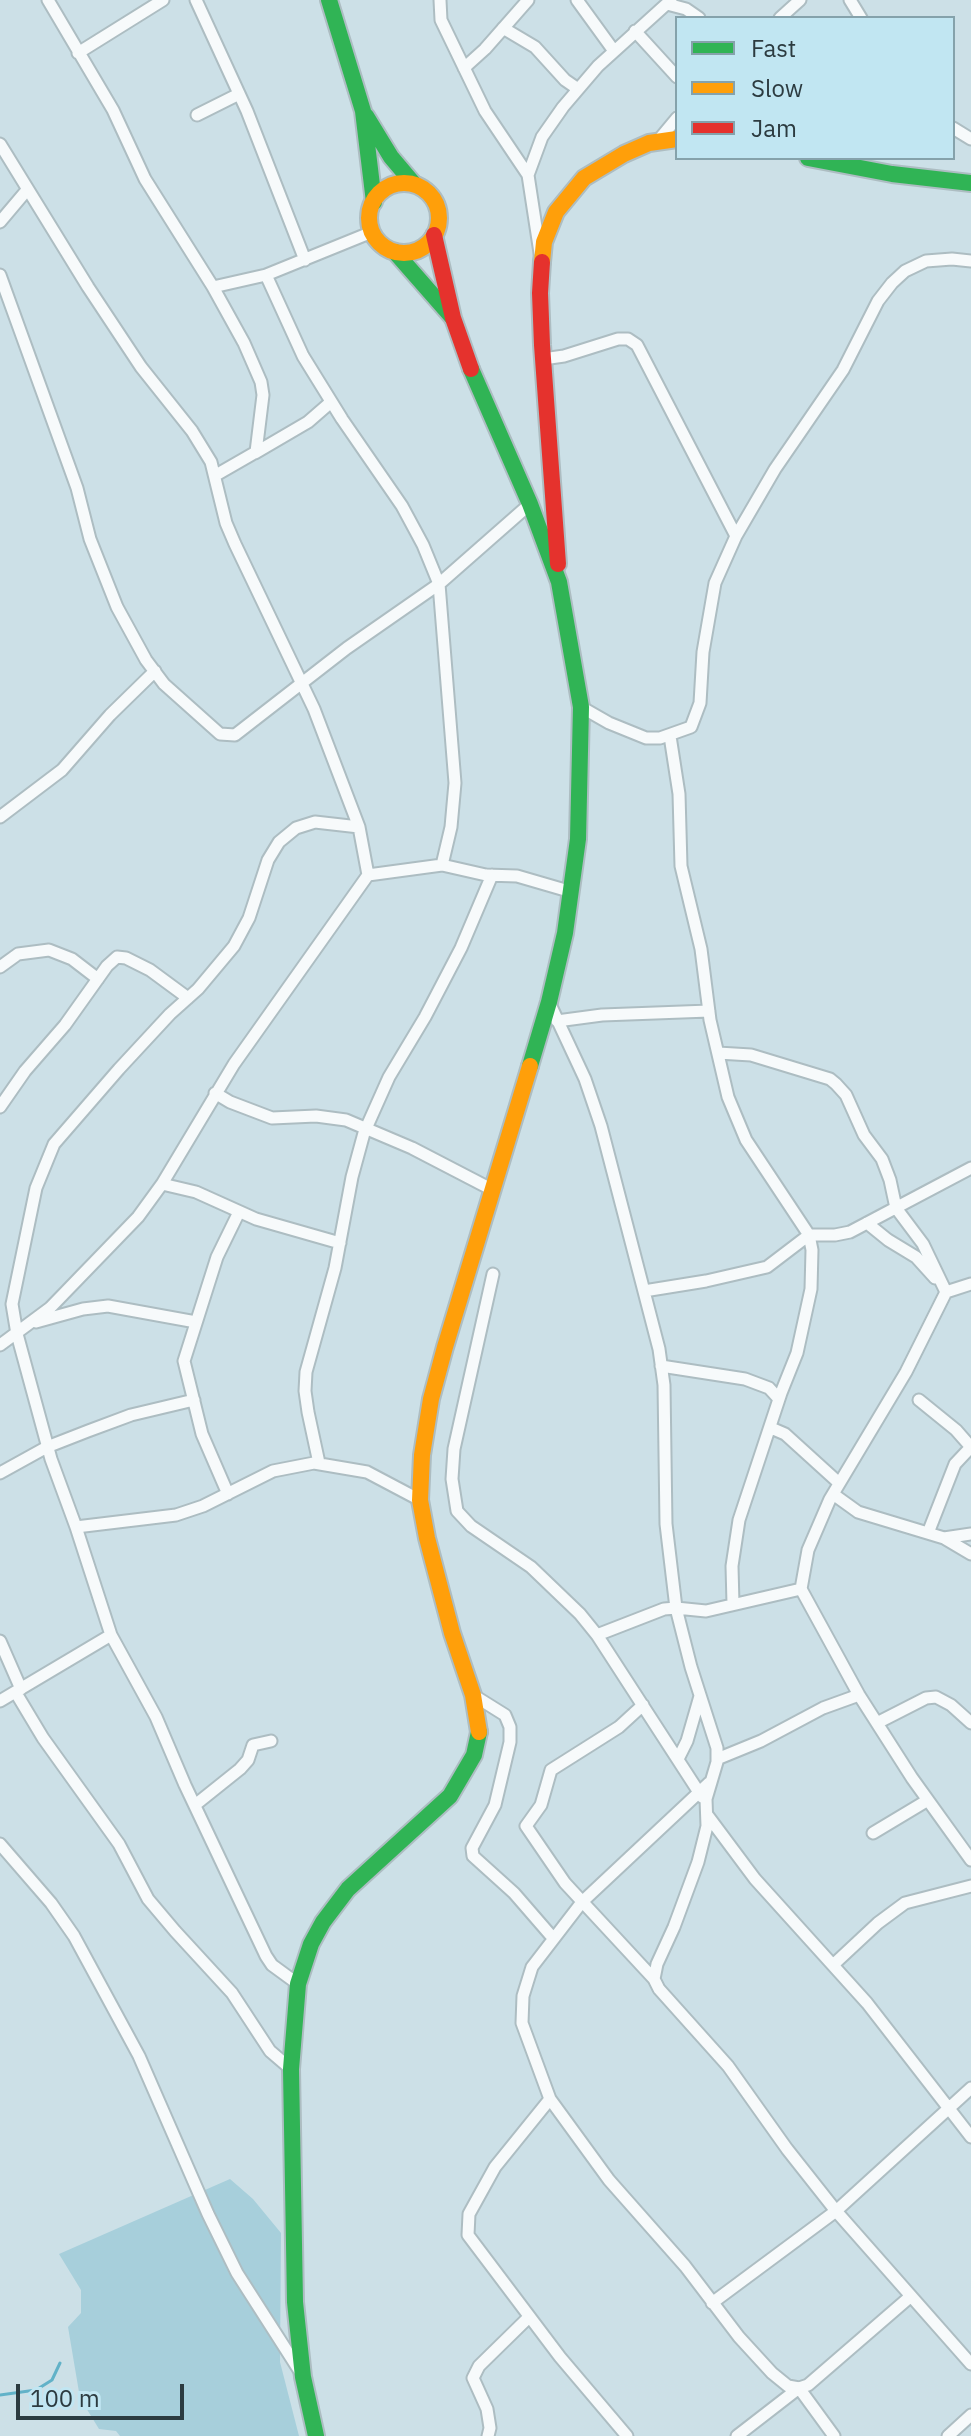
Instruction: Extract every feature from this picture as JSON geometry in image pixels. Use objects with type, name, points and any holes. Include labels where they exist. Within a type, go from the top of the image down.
[{"type":"main road","points":[[329,0],[363,111],[374,202],[370,217],[372,232],[381,245],[395,252],[453,318]]},
{"type":"main road","points":[[363,111],[391,157],[436,205],[439,220],[430,242],[418,251],[395,252]]},
{"type":"main road","points":[[316,2436],[303,2377],[295,2302],[291,2069],[298,1984],[311,1944],[348,1889],[439,1808],[474,1755],[480,1729],[427,1538],[420,1500],[422,1455],[431,1399],[549,1002],[565,933],[578,839],[581,707],[559,582],[543,359],[541,257],[556,212],[584,178],[624,154],[656,142],[675,139]]},
{"type":"main road","points":[[818,160],[892,174],[971,183]]},
{"type":"main road","points":[[374,202],[392,186],[413,183]]},
{"type":"main road","points":[[434,235],[453,318],[469,364],[530,504],[559,582]]},
{"type":"street","points":[[48,0],[113,110],[145,179],[213,287],[244,343],[261,382],[263,395],[255,453]]},
{"type":"street","points":[[78,53],[163,0]]},
{"type":"street","points":[[196,0],[239,94],[305,260]]},
{"type":"street","points":[[440,0],[441,20],[490,121],[528,175]]},
{"type":"street","points":[[464,68],[481,54],[528,0]]},
{"type":"street","points":[[577,0],[614,51]]},
{"type":"street","points":[[782,16],[800,0]]},
{"type":"street","points":[[541,257],[536,241],[528,175],[542,137],[578,89],[614,51],[669,2],[696,16]]},
{"type":"street","points":[[503,28],[535,47],[565,80],[578,89]]},
{"type":"street","points":[[635,31],[675,75]]},
{"type":"street","points":[[197,115],[239,94]]},
{"type":"street","points":[[656,142],[675,120]]},
{"type":"street","points":[[0,144],[141,367],[192,431],[216,475],[230,534],[331,750],[359,827],[368,875],[215,1093],[162,1184],[118,1240],[32,1322],[0,1345]]},
{"type":"street","points":[[0,222],[27,190]]},
{"type":"street","points":[[213,287],[266,275],[372,232]]},
{"type":"street","points":[[581,707],[646,738],[670,736],[695,722],[700,703],[703,652],[712,595],[736,536],[775,469],[843,370],[878,301],[892,283],[905,271],[926,261],[971,261]]},
{"type":"street","points":[[0,275],[72,474],[90,539],[117,607],[155,671],[173,693],[220,734],[231,736],[347,648],[439,584],[530,504]]},
{"type":"street","points":[[266,275],[296,342],[331,402],[402,506],[439,584],[455,783],[451,827],[442,865]]},
{"type":"street","points":[[543,359],[564,356],[618,339],[628,339],[637,345],[736,536]]},
{"type":"street","points":[[216,475],[308,422],[331,402]]},
{"type":"street","points":[[0,817],[71,761],[99,726],[155,671]]},
{"type":"street","points":[[670,736],[679,794],[680,861],[701,949],[709,1011],[728,1097],[738,1124],[809,1235],[812,1259],[809,1300],[797,1353],[739,1520],[732,1566],[733,1604]]},
{"type":"street","points":[[298,1984],[272,1965],[266,1956],[156,1717],[111,1635],[47,1447],[12,1311],[36,1188],[46,1161],[62,1133],[170,1014],[213,972],[240,938],[271,854],[282,838],[296,828],[315,822],[359,827]]},
{"type":"street","points":[[368,875],[442,865],[492,875],[524,877],[572,892]]},
{"type":"street","points":[[319,1463],[306,1401],[306,1372],[340,1243],[365,1128],[389,1077],[461,948],[492,875]]},
{"type":"street","points":[[0,967],[18,954],[49,950],[72,959],[98,979]]},
{"type":"street","points":[[0,1107],[113,960],[120,957],[150,970],[188,998]]},
{"type":"street","points":[[549,1002],[585,1079],[601,1126],[661,1366],[666,1524],[676,1608],[713,1732],[717,1759],[710,1783],[707,1826],[698,1862],[657,1964],[654,1979]]},
{"type":"street","points":[[557,1021],[602,1015],[709,1011]]},
{"type":"street","points":[[718,1053],[751,1055],[833,1081],[846,1095],[860,1127],[882,1159],[896,1208],[923,1244],[945,1289]]},
{"type":"street","points":[[215,1093],[272,1118],[332,1117],[365,1128],[412,1148],[491,1189]]},
{"type":"street","points":[[644,1291],[767,1267],[809,1235],[839,1235],[971,1168]]},
{"type":"street","points":[[162,1184],[196,1192],[256,1219],[340,1243]]},
{"type":"street","points":[[228,1494],[202,1434],[184,1361],[217,1257],[239,1212]]},
{"type":"street","points":[[867,1223],[916,1257],[945,1289]]},
{"type":"street","points":[[493,1274],[454,1449],[451,1471],[455,1505],[460,1515],[543,1578],[597,1635],[699,1792],[706,1809],[755,1879],[877,2016],[971,2137]]},
{"type":"street","points":[[945,1289],[971,1284]]},
{"type":"street","points":[[945,1289],[906,1372],[836,1488],[808,1550],[801,1589],[859,1695],[971,1860]]},
{"type":"street","points":[[32,1322],[108,1306],[196,1322]]},
{"type":"street","points":[[661,1366],[745,1379],[769,1388],[779,1399]]},
{"type":"street","points":[[0,1473],[47,1447],[131,1415],[194,1400]]},
{"type":"street","points":[[919,1400],[956,1430],[971,1447],[955,1464],[928,1533]]},
{"type":"street","points":[[771,1428],[785,1434],[858,1512],[944,1538],[971,1554]]},
{"type":"street","points":[[76,1527],[176,1515],[273,1471],[319,1463],[367,1472],[420,1500]]},
{"type":"street","points":[[944,1538],[971,1534]]},
{"type":"street","points":[[597,1635],[651,1613],[676,1608],[706,1611],[801,1589]]},
{"type":"street","points":[[0,1701],[111,1635]]},
{"type":"street","points":[[0,1641],[18,1691],[43,1738],[119,1844],[148,1899],[232,1993],[270,2051],[291,2069]]},
{"type":"street","points":[[473,1695],[505,1715],[510,1727],[510,1742],[501,1785],[489,1819],[472,1848],[473,1856],[514,1893],[553,1938]]},
{"type":"street","points":[[717,1759],[761,1741],[823,1708],[859,1695]]},
{"type":"street","points":[[678,1759],[687,1741],[700,1696]]},
{"type":"street","points":[[877,1723],[926,1698],[936,1697],[951,1705],[971,1723]]},
{"type":"street","points":[[643,1705],[619,1727],[551,1770],[541,1805],[526,1823],[529,1833],[582,1902],[654,1979],[659,1989],[728,2066],[836,2211],[971,2364]]},
{"type":"street","points":[[195,1805],[240,1769],[248,1760],[253,1745],[271,1741]]},
{"type":"street","points":[[710,1783],[582,1902],[553,1938],[532,1967],[522,2005],[525,2033],[550,2099],[609,2180],[685,2266],[772,2373],[788,2386],[799,2388],[834,2436]]},
{"type":"street","points":[[873,1833],[928,1800]]},
{"type":"street","points":[[0,1844],[51,1903],[74,1936],[139,2056],[237,2273],[303,2377]]},
{"type":"street","points":[[833,1965],[878,1923],[905,1903],[971,1886]]},
{"type":"street","points":[[712,2303],[836,2211],[971,2088]]},
{"type":"street","points":[[550,2099],[495,2167],[467,2222],[472,2241],[593,2399],[627,2436]]},
{"type":"street","points":[[737,2436],[799,2388],[808,2385],[911,2296]]},
{"type":"street","points":[[488,2436],[487,2409],[473,2378],[479,2366],[529,2317]]},
{"type":"street","points":[[948,2436],[971,2415]]},
{"type":"shaded area","points":[[230,2179],[253,2199],[281,2233],[280,2362],[299,2436],[120,2436],[116,2431],[99,2429],[80,2398],[68,2327],[81,2313],[81,2290],[59,2254]]},
{"type":"waterway","points":[[0,2395],[36,2390],[52,2380],[60,2363]]},
{"type":"traffic: fast","points":[[329,0],[363,111],[374,202]]},
{"type":"traffic: fast","points":[[366,116],[391,157],[413,183]]},
{"type":"traffic: fast","points":[[818,160],[892,174],[971,183]]},
{"type":"traffic: fast","points":[[395,252],[452,317]]},
{"type":"traffic: fast","points":[[471,369],[530,504],[559,582],[581,707],[578,839],[565,933],[530,1066]]},
{"type":"traffic: fast","points":[[316,2436],[303,2377],[295,2302],[291,2069],[298,1984],[311,1944],[323,1922],[348,1889],[450,1796],[474,1755],[479,1732]]},
{"type":"traffic: slow","points":[[542,262],[544,242],[556,212],[584,178],[649,143],[675,139]]},
{"type":"traffic: slow","points":[[404,183],[423,189],[433,199],[439,218],[433,237],[423,247],[404,253],[385,247],[375,237],[369,218],[375,199],[385,189],[404,183]]},
{"type":"traffic: slow","points":[[479,1732],[473,1695],[452,1633],[427,1538],[420,1500],[422,1455],[431,1399],[445,1347],[530,1066]]},
{"type":"traffic: jam","points":[[434,235],[453,318],[471,369]]},
{"type":"traffic: jam","points":[[542,262],[542,345],[558,564]]}]
